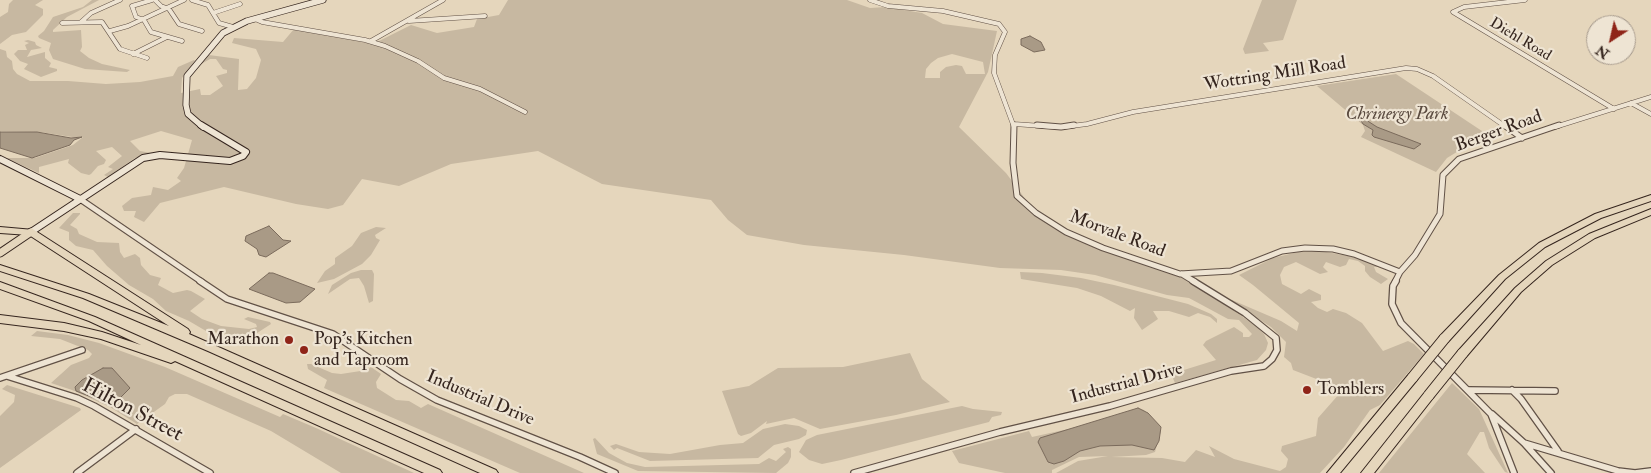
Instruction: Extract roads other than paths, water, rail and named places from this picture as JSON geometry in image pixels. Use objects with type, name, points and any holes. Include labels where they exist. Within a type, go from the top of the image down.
[{"type":"highway","points":[[1333,473],[1444,339],[1502,277],[1542,246],[1588,220],[1651,198]]},
{"type":"highway","points":[[1367,473],[1462,354],[1518,290],[1549,263],[1575,246],[1602,232],[1651,212]]},
{"type":"highway","points":[[0,230],[32,232],[158,316],[212,348]]},
{"type":"highway","points":[[0,268],[86,296],[212,348],[492,473]]},
{"type":"highway","points":[[0,284],[92,319],[436,473]]},
{"type":"highway","points":[[0,319],[64,327],[102,336],[218,375]]},
{"type":"main road","points":[[0,253],[134,162],[147,157],[193,157],[230,161],[244,155],[246,152],[244,149],[197,123],[190,116],[186,107],[186,80],[189,73],[223,34],[233,27],[323,0]]},
{"type":"main road","points":[[0,158],[80,199]]},
{"type":"street","points":[[81,22],[91,13],[120,0]]},
{"type":"street","points":[[182,41],[151,32],[136,17],[132,7],[136,4],[154,0],[166,7],[179,24],[202,31]]},
{"type":"street","points":[[109,31],[182,0]]},
{"type":"street","points":[[192,0],[206,4],[219,23],[233,27]]},
{"type":"street","points":[[371,41],[443,0]]},
{"type":"street","name":"Morvale Road","points":[[870,0],[888,6],[948,12],[999,24],[1004,32],[995,55],[994,73],[1014,124],[1015,186],[1018,196],[1024,204],[1066,232],[1083,240],[1180,274],[1230,271],[1271,255],[1306,248],[1333,249],[1354,254],[1389,266],[1400,272]]},
{"type":"street","name":"Diehl Road","points":[[1525,0],[1464,7],[1453,12],[1614,109]]},
{"type":"street","points":[[213,13],[240,4]]},
{"type":"street","points":[[406,21],[485,16]]},
{"type":"street","points":[[255,19],[262,22],[371,41],[413,58],[446,78],[480,89],[525,112]]},
{"type":"street","points":[[62,23],[102,22],[120,49],[147,58]]},
{"type":"street","points":[[132,54],[167,37]]},
{"type":"street","name":"Wottring Mill Road","points":[[1014,124],[1061,127],[1087,124],[1133,112],[1406,68],[1417,69],[1433,76],[1522,138]]},
{"type":"street","name":"Berger Road","points":[[1514,473],[1491,414],[1470,390],[1401,323],[1392,304],[1393,286],[1400,272],[1415,255],[1440,214],[1443,175],[1463,157],[1651,97]]},
{"type":"street","points":[[1632,103],[1651,114]]},
{"type":"street","name":"Industrial Drive","points":[[80,199],[227,299],[333,334],[400,379],[437,400],[580,457],[615,473]]},
{"type":"street","name":"Industrial Drive","points":[[854,473],[1000,432],[1110,406],[1231,371],[1264,366],[1272,359],[1277,350],[1276,338],[1245,313],[1180,274]]},
{"type":"street","points":[[0,378],[82,350]]},
{"type":"street","name":"Hilton Street","points":[[7,376],[77,398],[136,429],[210,473]]},
{"type":"street","points":[[1470,390],[1556,391]]},
{"type":"street","points":[[1512,390],[1521,399],[1558,451]]},
{"type":"street","points":[[1491,414],[1524,443],[1552,473]]},
{"type":"street","points":[[77,473],[136,429]]},
{"type":"street","points":[[1524,443],[1558,451],[1618,471],[1635,473],[1651,470]]},
{"type":"place","name":"Marathon","points":[[289,340]]},
{"type":"place","name":"Pop's Kitchen and Taproom","points":[[304,350]]},
{"type":"place","name":"Tomblers","points":[[1307,390]]},
{"type":"park label","name":"Chrinergy Park","points":[[1397,115]]}]
